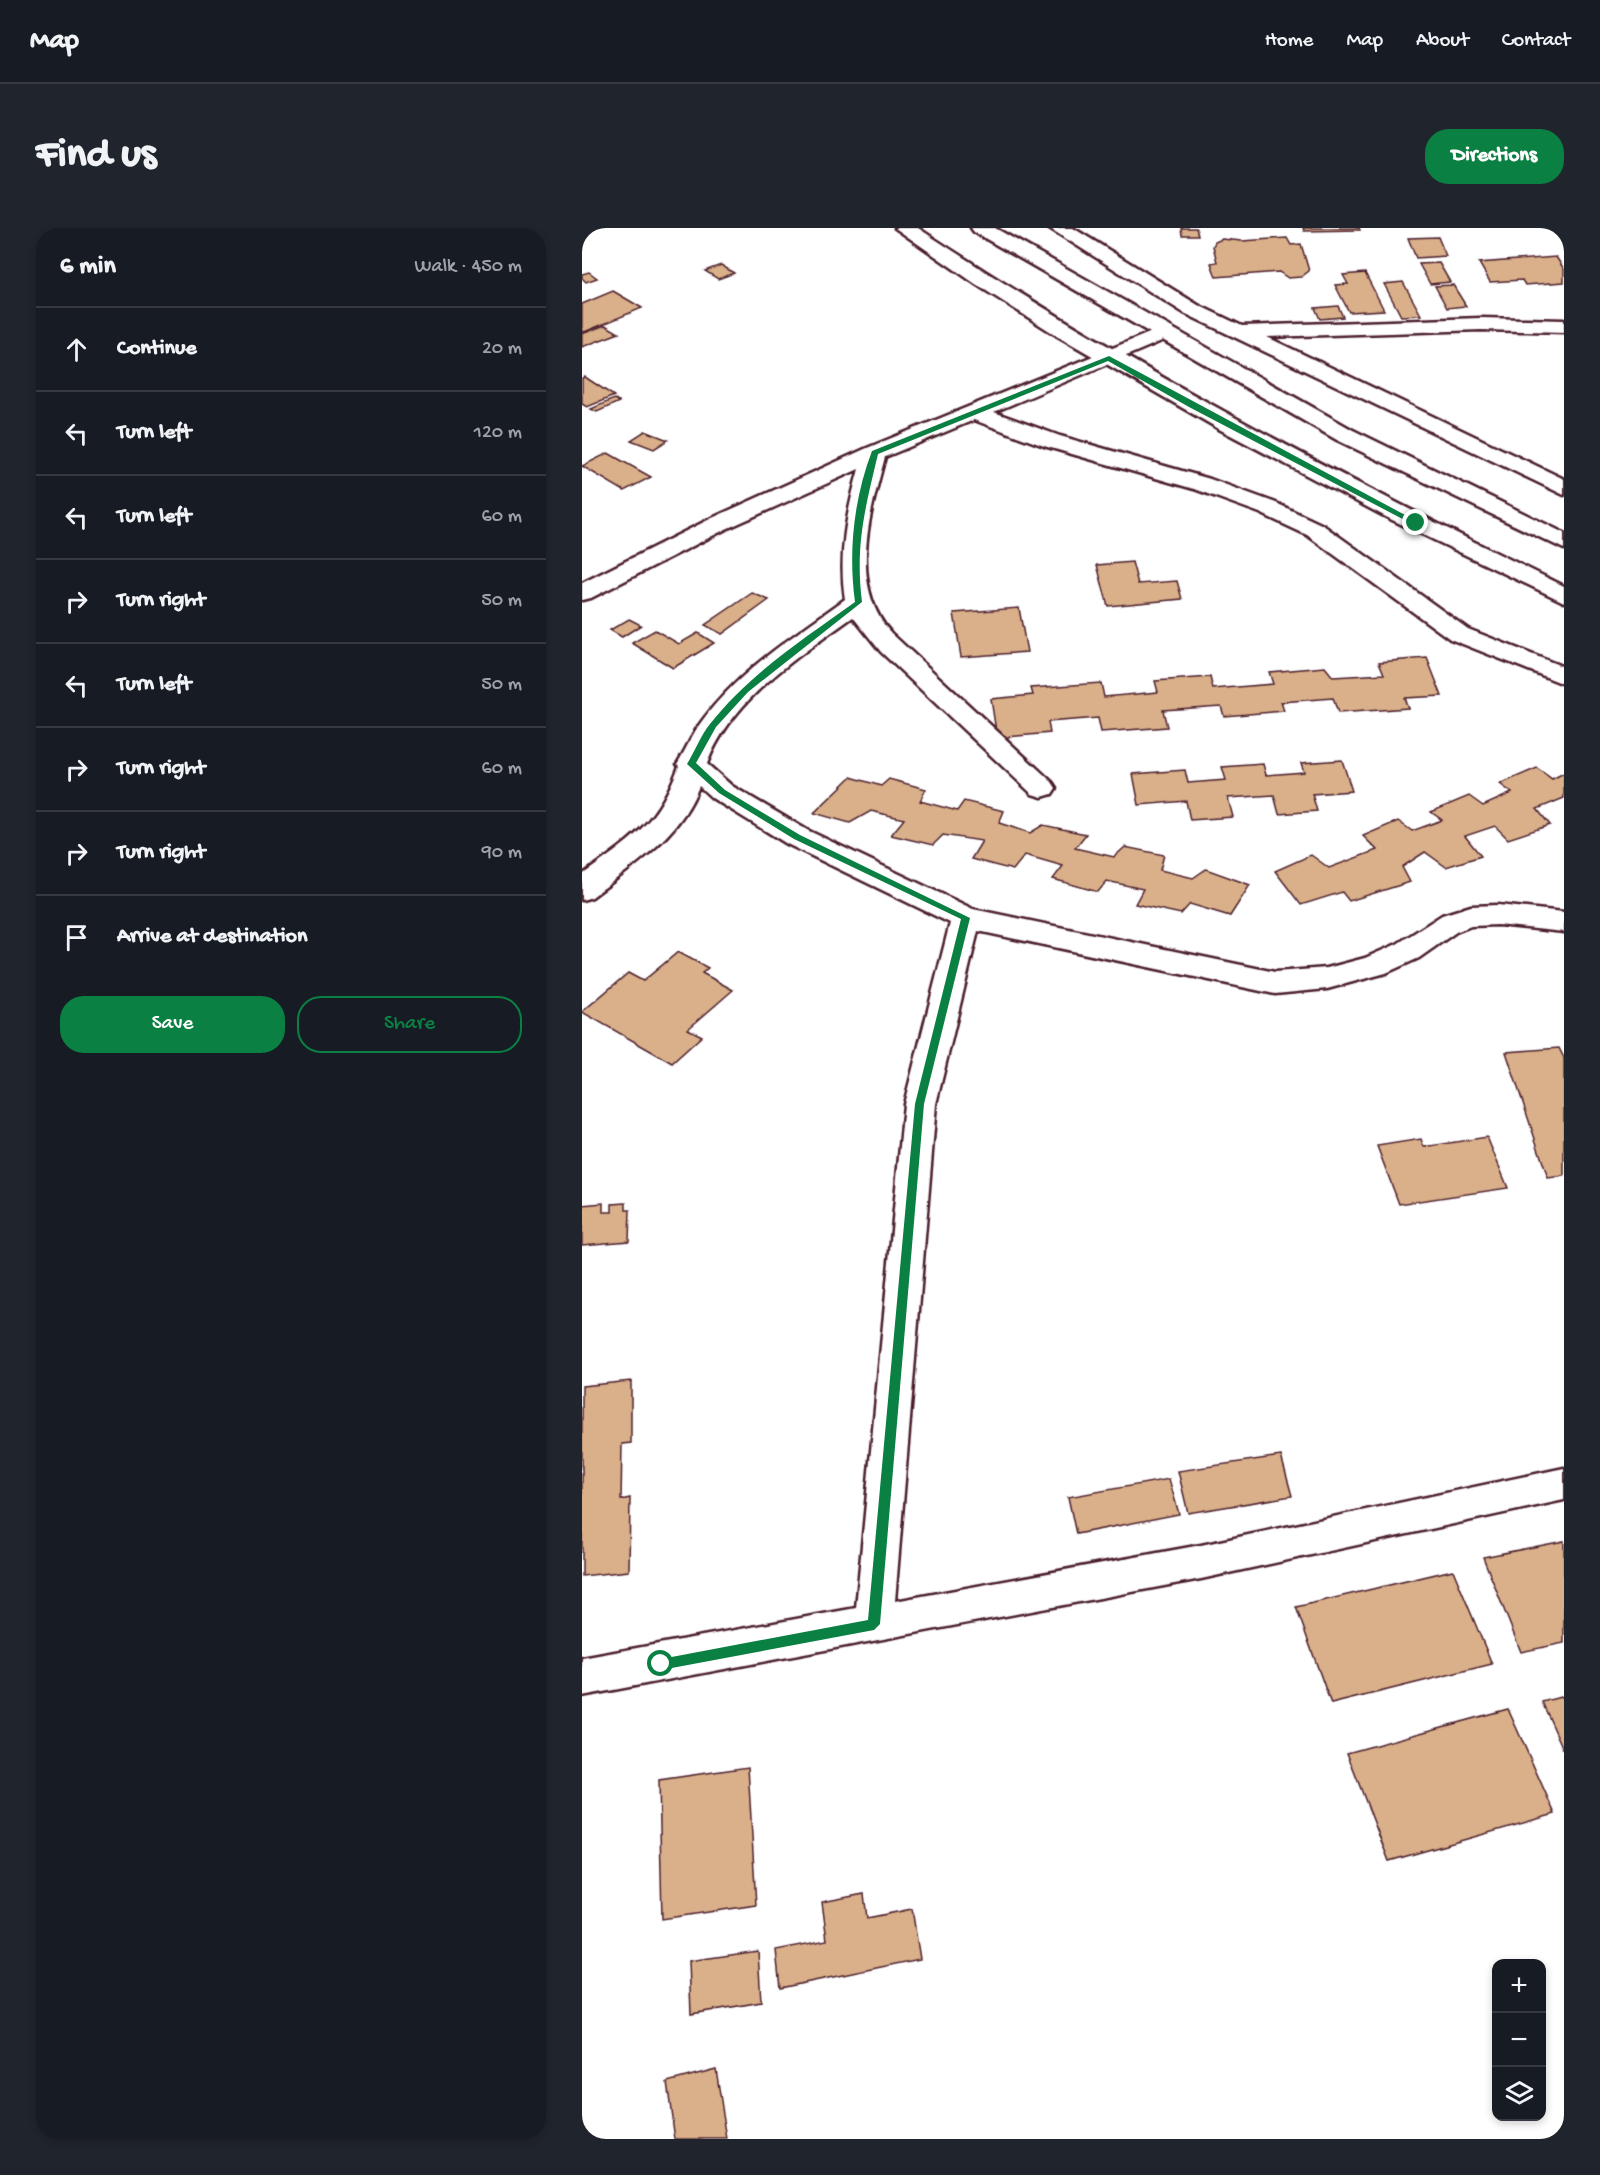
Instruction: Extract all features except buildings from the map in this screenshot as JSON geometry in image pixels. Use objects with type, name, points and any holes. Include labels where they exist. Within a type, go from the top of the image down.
[{"type":"street","points":[[905,228],[1109,358],[1191,405],[1416,523],[1564,595]]},
{"type":"street","points":[[981,228],[1345,435],[1564,542]]},
{"type":"street","points":[[1059,228],[1191,309],[1235,332],[1446,429],[1564,488]]},
{"type":"street","points":[[1235,332],[1481,324],[1564,326]]},
{"type":"street","points":[[583,591],[718,524],[875,453],[1109,358],[1164,333]]},
{"type":"street","points":[[974,412],[1052,441],[1202,484],[1268,508],[1315,530],[1459,634],[1564,676]]},
{"type":"street","points":[[875,453],[856,530],[854,570],[858,602],[874,629],[899,655],[971,725],[1042,788]]},
{"type":"street","points":[[582,890],[661,826],[679,802],[692,764],[713,726],[746,690],[806,640],[858,602]]},
{"type":"street","points":[[692,764],[722,792],[797,837],[966,918],[1275,983],[1323,981],[1361,972],[1406,951],[1459,920],[1492,915],[1538,922],[1564,922]]},
{"type":"street","points":[[874,1624],[920,1104],[966,918]]},
{"type":"street","points":[[582,1677],[1201,1562],[1564,1484]]},
{"type":"route","points":[[661,1664],[874,1624],[920,1104],[966,918],[797,837],[722,792],[692,764],[713,726],[746,690],[806,640],[858,602],[854,570],[856,530],[875,453],[1109,358],[1191,405],[1416,523]]}]
